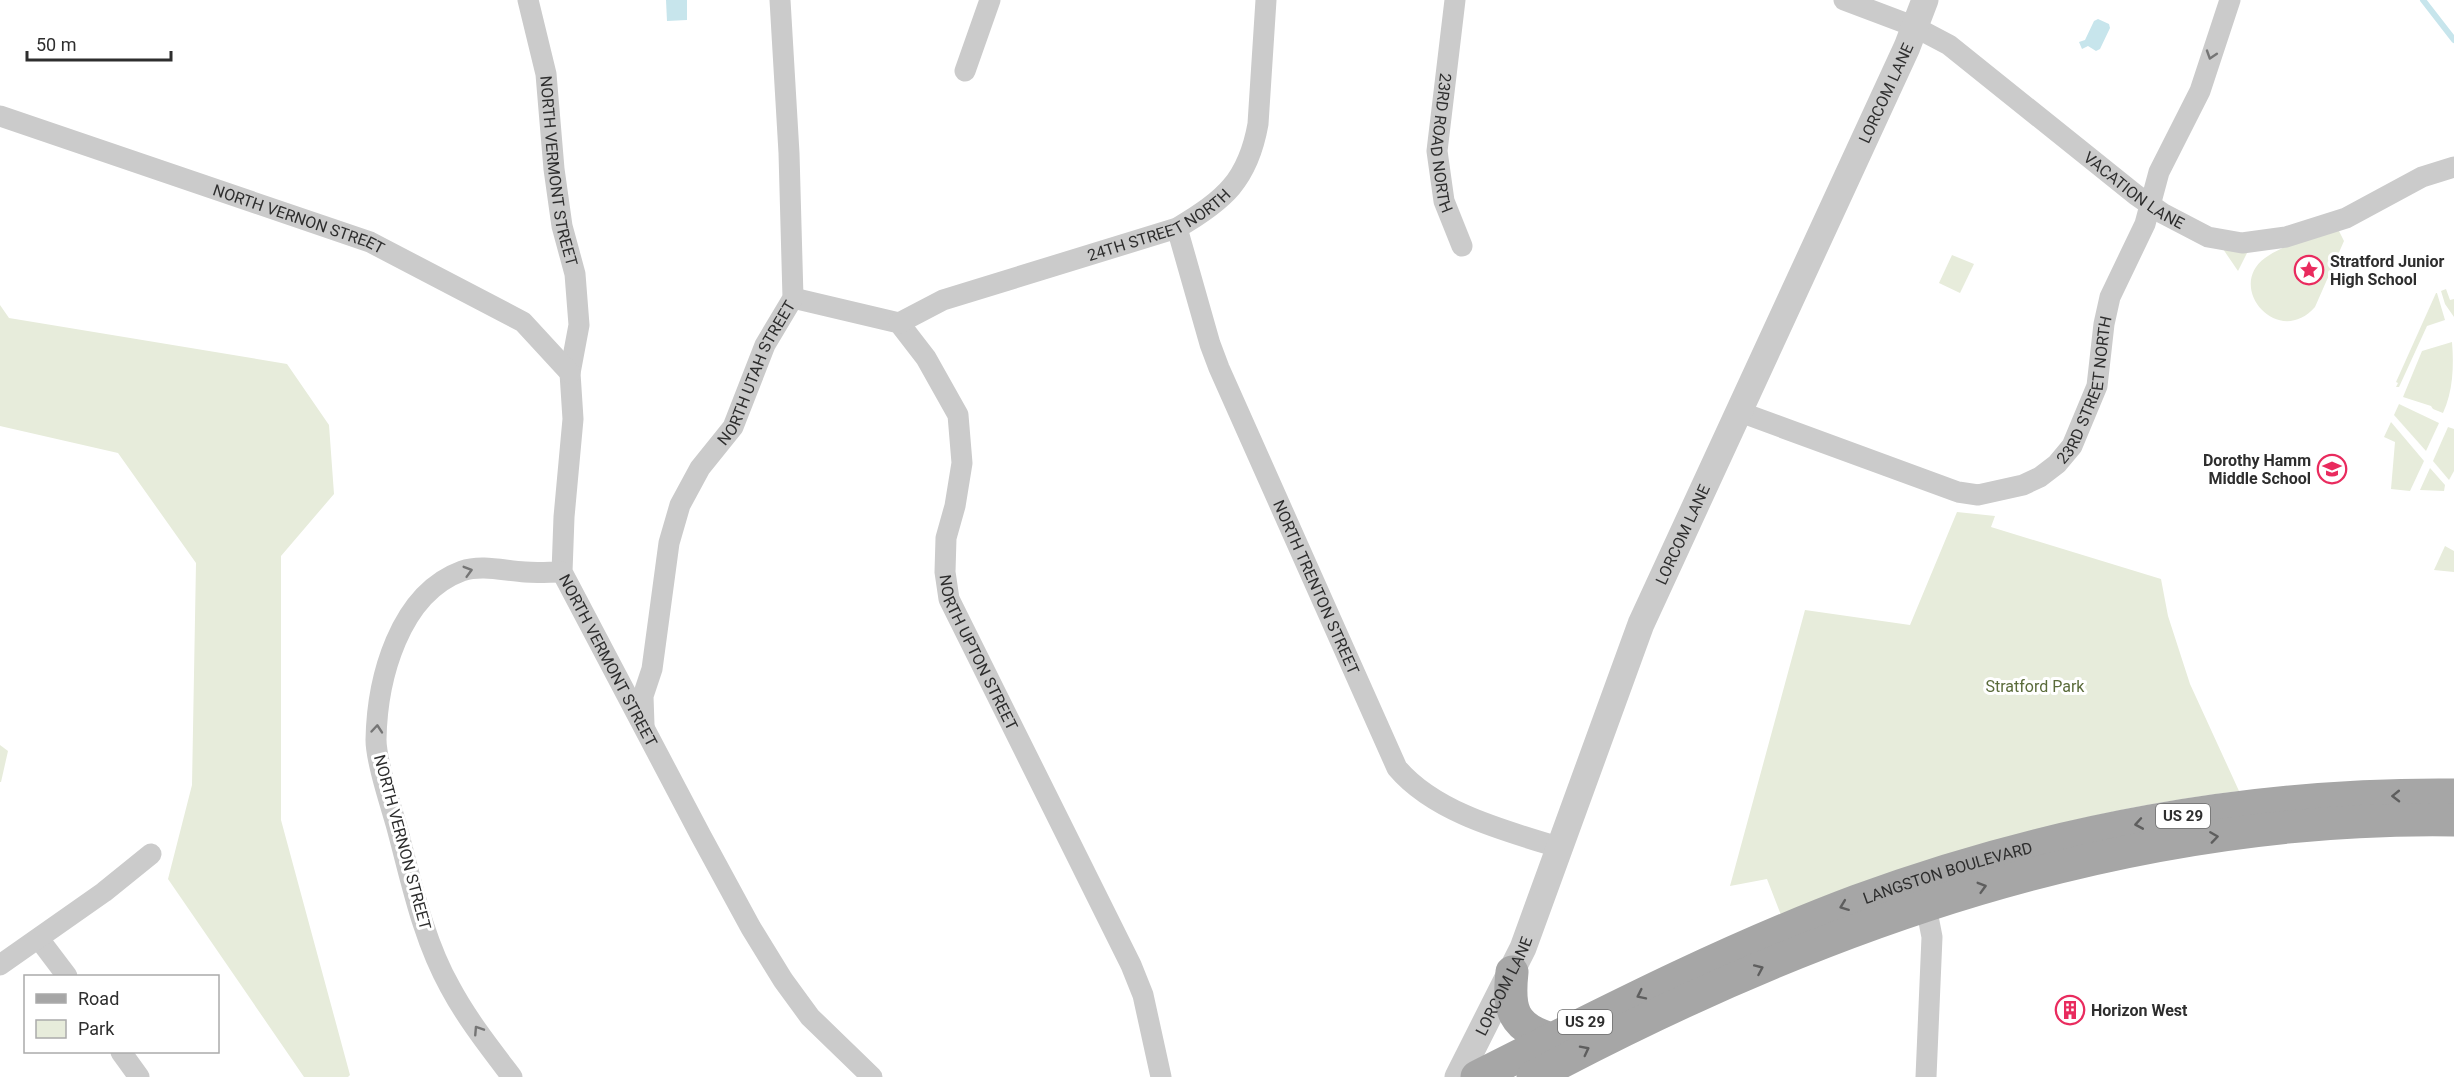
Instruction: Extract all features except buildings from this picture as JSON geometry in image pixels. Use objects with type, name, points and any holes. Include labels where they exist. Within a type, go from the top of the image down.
[{"type":"main road","name":"LANGSTON BOULEVARD","points":[[1477,1077],[1551,1039],[1700,981],[1821,943],[1977,862],[2058,841],[2172,818],[2256,806],[2317,800],[2454,795]]},
{"type":"main road","name":"LANGSTON BOULEVARD","points":[[1923,892],[2198,839],[2305,826],[2454,820]]},
{"type":"main road","points":[[1512,972],[1510,990],[1514,1016],[1522,1026],[1551,1039]]},
{"type":"main road","name":"LANGSTON BOULEVARD","points":[[1533,1077],[1630,1028],[1700,981]]},
{"type":"street","name":"NORTH VERMONT STREET","points":[[528,0],[546,74],[554,169],[562,226],[575,274],[579,325],[570,374],[573,419],[564,516],[562,572],[751,928],[783,980],[810,1017],[872,1077]]},
{"type":"street","name":"NORTH UTAH STREET","points":[[644,728],[643,696],[652,669],[669,543],[680,505],[700,468],[733,427],[765,345],[792,298],[789,153],[780,0]]},
{"type":"street","points":[[965,71],[990,0]]},
{"type":"street","name":"24TH STREET NORTH","points":[[899,323],[943,300],[1177,228],[1211,208],[1242,173],[1252,150],[1258,124],[1266,0]]},
{"type":"street","name":"23RD ROAD NORTH","points":[[1455,0],[1437,151],[1444,201],[1462,246]]},
{"type":"street","name":"VACATION LANE","points":[[1844,0],[1913,26],[1949,45],[2150,205],[2208,237],[2242,243],[2286,237],[2346,218],[2422,177],[2454,167]]},
{"type":"street","name":"LORCOM LANE","points":[[1458,1077],[1512,972],[1561,848],[1641,624],[1902,57],[1925,0]]},
{"type":"street","name":"23RD STREET NORTH","points":[[1740,412],[1958,492],[1978,495],[2003,491],[2040,477],[2057,464],[2072,446],[2097,386],[2104,324],[2110,297],[2145,224],[2159,172],[2200,91],[2230,0]]},
{"type":"street","name":"NORTH VERNON STREET","points":[[0,116],[370,242],[523,322],[570,374]]},
{"type":"street","name":"NORTH TRENTON STREET","points":[[1177,228],[1219,368],[1397,768],[1422,792],[1449,808],[1561,848]]},
{"type":"street","points":[[792,298],[899,323]]},
{"type":"street","name":"NORTH UPTON STREET","points":[[899,323],[926,358],[958,415],[962,463],[955,506],[946,538],[945,572],[949,599],[1131,965],[1143,995],[1161,1077]]},
{"type":"street","name":"NORTH VERNON STREET","points":[[512,1077],[487,1044],[450,987],[424,927],[376,742],[379,710],[391,657],[403,625],[418,601],[432,590],[448,578],[463,571],[478,568],[562,572]]},
{"type":"street","points":[[0,965],[39,939],[151,854]]},
{"type":"street","points":[[1923,892],[1932,937],[1926,1077]]},
{"type":"street","points":[[39,939],[66,975]]},
{"type":"street","points":[[122,1053],[139,1077]]},
{"type":"green space","points":[[2330,231],[2339,231],[2344,241],[2315,307],[2301,318],[2286,321],[2272,318],[2261,309],[2253,297],[2251,284],[2254,270],[2265,258],[2280,249]]},
{"type":"green space","points":[[2223,249],[2248,251],[2238,271]]},
{"type":"green space","points":[[1952,255],[1974,264],[1960,293],[1939,283]]},
{"type":"green space","points":[[2446,289],[2450,300],[2454,299],[2454,317],[2445,304],[2441,291]]},
{"type":"green space","points":[[2436,293],[2445,320],[2427,326],[2399,387],[2396,387],[2398,383],[2396,382]]},
{"type":"green space","points":[[0,305],[9,318],[287,364],[329,425],[334,494],[281,556],[281,820],[350,1075],[348,1077],[304,1077],[168,879],[192,785],[196,563],[118,453],[0,426]]},
{"type":"green space","points":[[2452,342],[2452,379],[2443,413],[2431,406],[2403,397],[2422,351]]},
{"type":"green space","points":[[2399,404],[2439,423],[2426,451],[2394,415]]},
{"type":"green space","points":[[2391,422],[2424,461],[2410,491],[2391,489],[2395,442],[2384,437]]},
{"type":"green space","points":[[2448,427],[2454,429],[2454,471],[2449,480],[2433,461]]},
{"type":"green space","points":[[2430,468],[2445,485],[2444,491],[2420,490]]},
{"type":"green space","name":"Stratford Park","points":[[1957,512],[1995,516],[1991,527],[2161,579],[2168,616],[2190,684],[2239,791],[2120,810],[2006,838],[1893,873],[1781,915],[1767,879],[1730,886],[1805,610],[1910,625]]},
{"type":"green space","points":[[2445,546],[2454,551],[2454,572],[2434,570]]},
{"type":"green space","points":[[0,745],[8,751],[1,782],[0,782]]},
{"type":"water","points":[[666,0],[687,0],[687,20],[667,21]]},
{"type":"water","points":[[2098,19],[2109,24],[2110,28],[2100,49],[2096,51],[2088,46],[2082,49],[2079,42],[2085,40],[2094,21]]},
{"type":"waterway","points":[[2423,0],[2454,40]]},
{"type":"place","name":"Stratford Junior High School","points":[[2309,270]]},
{"type":"place","name":"Dorothy Hamm Middle School","points":[[2332,469]]},
{"type":"place","name":"Horizon West","points":[[2070,1010]]}]
